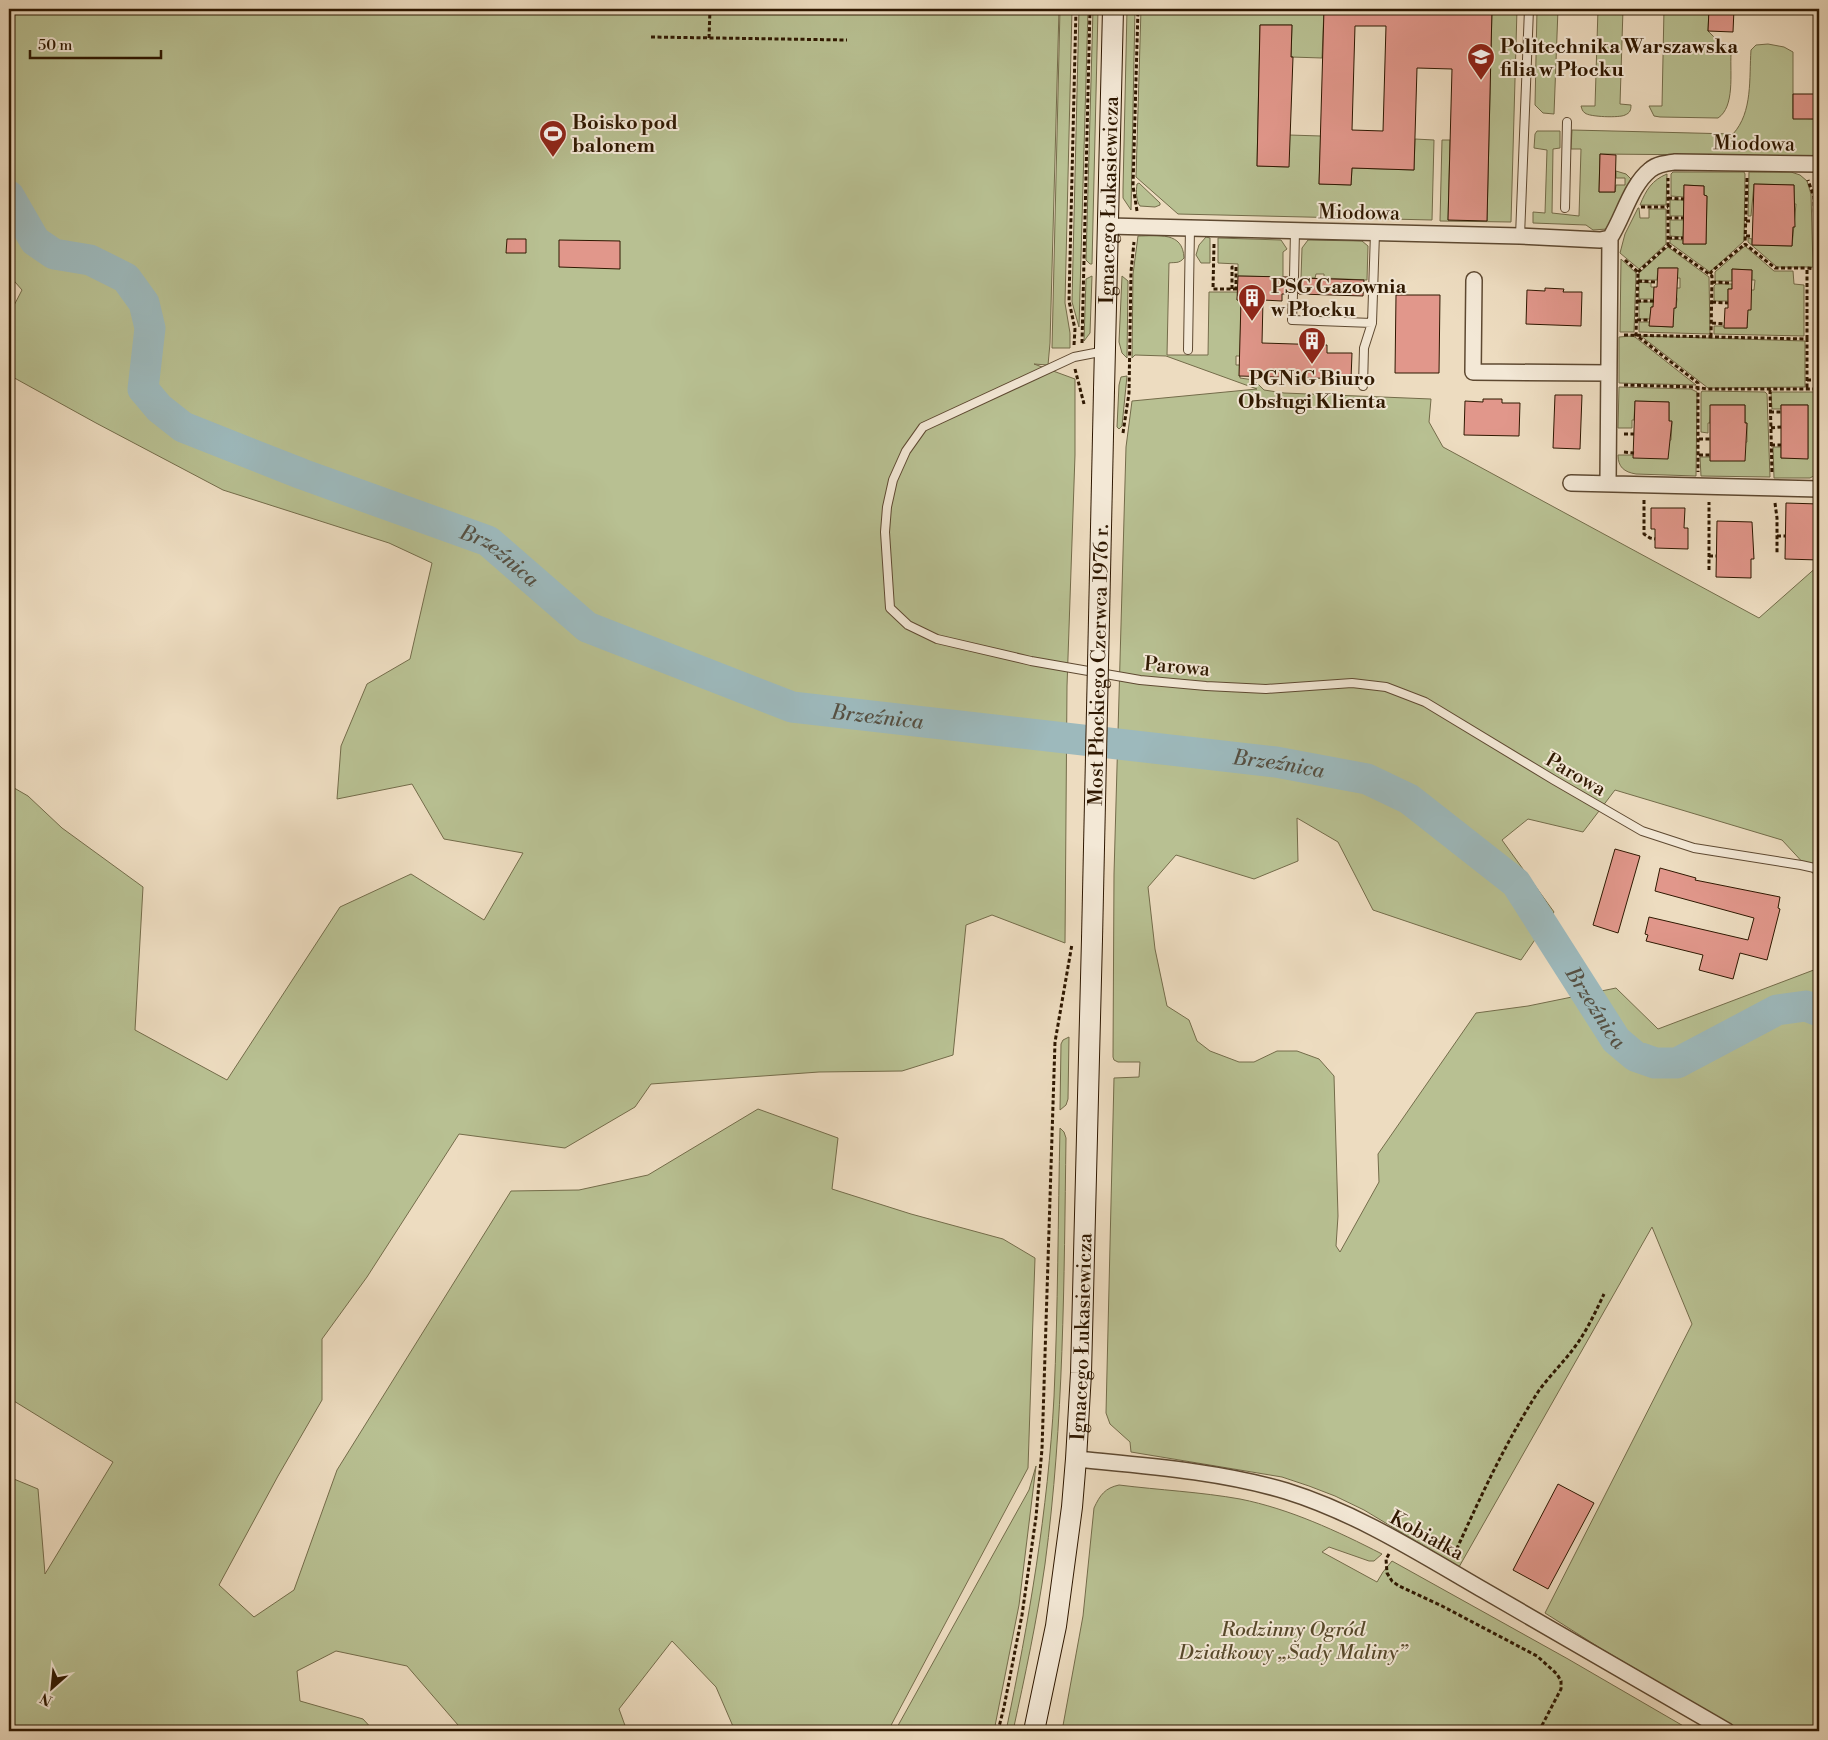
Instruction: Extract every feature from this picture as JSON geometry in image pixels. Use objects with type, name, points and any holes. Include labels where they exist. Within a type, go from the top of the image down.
[{"type":"street","name":"Ignacego Łukasiewicza","points":[[1104,390],[1113,9]]},
{"type":"street","name":"Miodowa","points":[[1608,483],[1610,238],[1642,178],[1650,169],[1662,163],[1819,164]]},
{"type":"street","name":"Miodowa","points":[[1108,226],[1520,236],[1600,240],[1610,238]]},
{"type":"street","points":[[1474,280],[1473,372],[1608,379]]},
{"type":"street","name":"Most Płockiego Czerwca 1976 r.","points":[[1082,939],[1104,390]]},
{"type":"street","points":[[1571,482],[1644,484],[1704,482],[1772,484],[1819,489]]},
{"type":"street","name":"Ignacego Łukasiewicza","points":[[1034,1731],[1056,1626],[1071,1516],[1081,1381],[1082,939]]},
{"type":"street","name":"Kobiałka","points":[[1076,1459],[1188,1471],[1257,1483],[1316,1501],[1396,1540],[1727,1731]]},
{"type":"lane","points":[[1520,236],[1529,9]]},
{"type":"lane","points":[[1566,208],[1567,122]]},
{"type":"lane","points":[[1188,350],[1190,228]]},
{"type":"lane","points":[[1294,277],[1295,231]]},
{"type":"lane","points":[[1363,386],[1364,348],[1372,323],[1375,233]]},
{"type":"lane","points":[[1293,294],[1292,320],[1372,323]]},
{"type":"lane","name":"Parowa","points":[[1104,351],[1074,357],[924,427],[906,451],[893,480],[887,507],[885,532],[890,608],[908,625],[937,639],[1031,661],[1140,680],[1266,689],[1352,683],[1386,686],[1426,702],[1642,831],[1694,848],[1801,865],[1819,870]]},
{"type":"path","points":[[709,38],[710,9]]},
{"type":"path","points":[[1074,357],[1074,329],[1069,301],[1076,9]]},
{"type":"path","points":[[1074,357],[1082,345],[1090,9]]},
{"type":"path","points":[[651,37],[847,40]]},
{"type":"path","points":[[1710,274],[1745,244],[1747,170]]},
{"type":"path","points":[[1638,272],[1668,245],[1668,171]]},
{"type":"path","points":[[1745,244],[1775,268],[1816,268],[1814,197],[1810,181],[1806,176]]},
{"type":"path","points":[[1668,198],[1684,199]]},
{"type":"path","points":[[1639,201],[1636,207],[1668,207]]},
{"type":"path","points":[[1668,218],[1684,218]]},
{"type":"path","points":[[1746,221],[1752,221]]},
{"type":"path","points":[[1215,229],[1213,289],[1235,289]]},
{"type":"path","points":[[1746,236],[1752,236]]},
{"type":"path","points":[[1668,238],[1683,238]]},
{"type":"path","points":[[1668,245],[1712,276],[1711,337]]},
{"type":"path","points":[[1622,257],[1638,272],[1636,335]]},
{"type":"path","points":[[1232,267],[1236,267],[1235,289],[1232,267]]},
{"type":"path","points":[[1807,268],[1807,389]]},
{"type":"path","points":[[1638,281],[1657,282]]},
{"type":"path","points":[[1712,282],[1732,283]]},
{"type":"path","points":[[1637,301],[1654,301]]},
{"type":"path","points":[[1712,302],[1728,303]]},
{"type":"path","points":[[1637,320],[1650,320]]},
{"type":"path","points":[[1712,323],[1725,324]]},
{"type":"path","points":[[1609,333],[1807,339]]},
{"type":"path","points":[[1636,335],[1698,383],[1700,389],[1699,455],[1704,482],[1709,570]]},
{"type":"path","points":[[1075,370],[1085,411]]},
{"type":"path","points":[[1608,379],[1700,389],[1819,389]]},
{"type":"path","points":[[1807,380],[1819,380]]},
{"type":"path","points":[[1770,390],[1772,484],[1777,553]]},
{"type":"path","points":[[1770,412],[1781,412]]},
{"type":"path","points":[[1771,428],[1781,427]]},
{"type":"path","points":[[1699,439],[1710,440]]},
{"type":"path","points":[[1771,445],[1781,445]]},
{"type":"path","points":[[1699,455],[1710,456]]},
{"type":"path","points":[[1644,484],[1644,534],[1655,539]]},
{"type":"path","points":[[1777,536],[1785,536]]},
{"type":"path","points":[[1709,556],[1716,556]]},
{"type":"path","points":[[998,1731],[1022,1615],[1036,1517],[1042,1449],[1055,1042],[1082,939]]},
{"type":"path","points":[[1448,1570],[1488,1482],[1521,1419],[1539,1391],[1581,1338],[1604,1294]]},
{"type":"path","points":[[1396,1540],[1386,1560],[1387,1573],[1392,1581],[1537,1656],[1557,1674],[1561,1681],[1561,1689],[1539,1731]]},
{"type":"green space","points":[[9,9],[1059,9],[1050,343],[1048,365],[1034,364],[1075,379],[1075,455],[1067,686],[1065,943],[992,915],[966,925],[953,1055],[902,1071],[819,1072],[651,1084],[635,1107],[565,1148],[459,1134],[367,1277],[322,1339],[322,1400],[219,1585],[254,1617],[294,1590],[337,1470],[511,1191],[579,1190],[648,1175],[758,1109],[838,1138],[832,1189],[911,1214],[1003,1239],[1035,1258],[1028,1468],[888,1731],[735,1731],[716,1687],[672,1641],[619,1709],[627,1731],[459,1731],[458,1725],[407,1666],[336,1651],[297,1671],[300,1701],[363,1719],[374,1731],[9,1731],[9,1477],[38,1489],[45,1574],[113,1462],[9,1398],[9,785],[28,796],[62,828],[143,887],[135,1030],[227,1080],[340,907],[411,874],[484,920],[523,853],[444,839],[412,784],[337,799],[341,746],[367,684],[410,659],[432,563],[389,543],[223,490],[9,375],[9,315],[22,290],[9,275]]},
{"type":"green space","points":[[1060,9],[1072,9],[1065,303],[1070,333],[1070,348],[1052,348]]},
{"type":"green space","points":[[1079,9],[1088,9],[1079,327],[1072,302]]},
{"type":"green space","points":[[1093,9],[1098,9],[1092,264],[1090,264],[1086,260]]},
{"type":"green space","points":[[1127,9],[1135,9],[1131,210],[1123,198]]},
{"type":"green space","points":[[1141,9],[1324,9],[1322,58],[1291,57],[1292,25],[1260,25],[1257,166],[1288,167],[1289,135],[1321,136],[1319,184],[1351,185],[1352,168],[1414,170],[1415,139],[1434,140],[1432,220],[1178,214],[1136,177]]},
{"type":"green space","points":[[1492,9],[1517,9],[1511,222],[1440,221],[1442,140],[1450,140],[1448,220],[1487,221]]},
{"type":"green space","points":[[1537,9],[1558,9],[1554,114],[1543,113],[1535,105]]},
{"type":"green space","points":[[1598,9],[1623,9],[1620,104],[1631,105],[1627,114],[1617,117],[1588,114],[1583,111],[1581,106],[1595,106]]},
{"type":"green space","points":[[1664,9],[1709,9],[1708,31],[1731,54],[1729,98],[1727,106],[1718,118],[1654,116],[1649,106],[1662,106]]},
{"type":"green space","points":[[1768,44],[1784,47],[1793,52],[1793,118],[1819,119],[1819,156],[1600,154],[1599,192],[1615,192],[1616,185],[1625,185],[1625,178],[1616,178],[1616,171],[1626,174],[1631,179],[1615,219],[1607,229],[1593,230],[1586,225],[1533,223],[1533,212],[1545,213],[1547,150],[1534,148],[1537,131],[1560,131],[1560,148],[1553,149],[1552,213],[1579,216],[1581,149],[1571,149],[1572,130],[1733,134],[1744,116],[1747,105],[1751,50],[1756,45]]},
{"type":"green space","points":[[1673,172],[1744,172],[1745,174],[1744,241],[1710,272],[1670,243],[1670,239],[1683,240],[1683,244],[1706,244],[1707,196],[1704,195],[1704,186],[1684,185],[1684,197],[1671,196],[1671,174]]},
{"type":"green space","points":[[1749,172],[1791,172],[1800,175],[1807,181],[1811,194],[1813,267],[1777,267],[1748,242],[1748,238],[1752,239],[1752,245],[1792,246],[1796,204],[1794,204],[1794,185],[1754,184],[1751,216],[1748,216]]},
{"type":"green space","points":[[1667,174],[1666,205],[1640,205],[1650,186],[1657,179]]},
{"type":"green space","points":[[1139,183],[1160,205],[1155,207],[1140,206],[1136,193],[1137,184]]},
{"type":"green space","points":[[1670,200],[1684,200],[1684,216],[1670,216]]},
{"type":"green space","points":[[1638,208],[1640,218],[1649,218],[1649,209],[1666,209],[1666,244],[1639,269],[1620,253],[1625,234]]},
{"type":"green space","points":[[1670,220],[1684,220],[1683,237],[1670,236]]},
{"type":"green space","points":[[1138,236],[1168,237],[1179,243],[1183,249],[1184,258],[1182,260],[1169,263],[1167,355],[1208,355],[1209,292],[1238,292],[1237,300],[1241,301],[1240,356],[1236,356],[1236,365],[1240,365],[1240,378],[1254,380],[1264,390],[1284,393],[1431,399],[1429,422],[1443,447],[1759,618],[1819,565],[1819,880],[1782,840],[1615,790],[1583,832],[1528,819],[1502,840],[1554,912],[1521,960],[1373,910],[1338,842],[1297,818],[1298,861],[1254,879],[1176,855],[1148,887],[1155,949],[1167,1006],[1189,1020],[1197,1041],[1210,1051],[1239,1062],[1254,1062],[1277,1051],[1297,1051],[1319,1059],[1334,1076],[1338,1216],[1336,1246],[1340,1252],[1379,1182],[1378,1154],[1476,1013],[1528,1006],[1616,988],[1658,1029],[1819,968],[1819,1731],[1742,1731],[1600,1648],[1545,1613],[1692,1324],[1652,1227],[1459,1567],[1364,1510],[1335,1496],[1282,1477],[1131,1452],[1130,1442],[1110,1424],[1106,1413],[1114,1078],[1139,1077],[1140,1062],[1118,1062],[1113,1057],[1114,874],[1126,447],[1132,401],[1257,389],[1166,356],[1135,355],[1132,358],[1133,274]]},
{"type":"green space","points":[[1206,237],[1210,238],[1210,263],[1201,263],[1196,255],[1199,245]]},
{"type":"green space","points":[[1218,238],[1281,240],[1287,249],[1283,252],[1283,277],[1238,276],[1238,264],[1218,263]]},
{"type":"green space","points":[[1308,240],[1362,241],[1368,246],[1367,280],[1324,278],[1324,274],[1316,274],[1315,278],[1301,278],[1302,248]]},
{"type":"green space","points":[[1745,246],[1774,271],[1793,271],[1794,284],[1804,285],[1804,336],[1714,334],[1714,326],[1747,328],[1748,290],[1754,290],[1755,280],[1752,280],[1752,270],[1732,269],[1732,281],[1715,281],[1715,272]]},
{"type":"green space","points":[[1668,247],[1709,277],[1710,334],[1639,332],[1639,322],[1650,322],[1650,326],[1673,327],[1671,308],[1676,308],[1677,299],[1674,288],[1680,288],[1677,268],[1658,268],[1657,280],[1639,280],[1639,273]]},
{"type":"green space","points":[[1621,259],[1636,273],[1634,332],[1620,332]]},
{"type":"green space","points":[[1092,276],[1090,333],[1084,341],[1086,279]]},
{"type":"green space","points":[[1122,276],[1128,281],[1127,358],[1122,353],[1119,342]]},
{"type":"green space","points":[[1639,282],[1651,283],[1651,287],[1654,287],[1654,299],[1639,299]]},
{"type":"green space","points":[[1716,284],[1732,284],[1732,289],[1728,289],[1728,301],[1714,301],[1714,286]]},
{"type":"green space","points":[[1639,302],[1654,302],[1653,307],[1651,307],[1650,319],[1639,319]]},
{"type":"green space","points":[[1632,336],[1696,385],[1619,383],[1619,337]]},
{"type":"green space","points":[[1641,336],[1805,341],[1805,387],[1708,388]]},
{"type":"green space","points":[[1127,376],[1122,426],[1119,429],[1117,427],[1119,385],[1121,377]]},
{"type":"green space","points":[[1619,387],[1691,389],[1697,392],[1696,476],[1636,474],[1622,468],[1618,455],[1633,455],[1671,440],[1672,422],[1669,421],[1669,402],[1635,401],[1632,428],[1618,428]]},
{"type":"green space","points":[[1702,391],[1765,392],[1767,394],[1770,477],[1701,476],[1700,457],[1710,457],[1747,442],[1745,405],[1711,405],[1708,433],[1701,432]]},
{"type":"green space","points":[[1772,392],[1819,392],[1819,473],[1810,478],[1774,478],[1773,447],[1781,447],[1781,458],[1808,458],[1808,405],[1781,405],[1781,409],[1772,409]]},
{"type":"green space","points":[[1069,1037],[1068,1099],[1066,1105],[1060,1110],[1061,1044],[1063,1040]]},
{"type":"green space","points":[[1060,1128],[1066,1138],[1062,1351],[1056,1458],[1045,1564],[1035,1627],[1013,1731],[1006,1731],[1036,1565],[1051,1439],[1056,1330]]},
{"type":"green space","points":[[1036,1466],[1019,1605],[994,1731],[895,1731],[1029,1490]]},
{"type":"green space","name":"Rodzinny Ogród Działkowy „Sady Maliny”","points":[[1119,1485],[1240,1499],[1295,1515],[1330,1529],[1382,1554],[1374,1561],[1369,1561],[1329,1547],[1322,1552],[1377,1582],[1392,1561],[1568,1659],[1692,1731],[1062,1731],[1083,1616],[1094,1508],[1098,1499],[1104,1493],[1110,1488]]},
{"type":"building","points":[[1324,9],[1492,9],[1487,221],[1448,220],[1452,69],[1417,68],[1414,170],[1352,168],[1351,185],[1319,184]],"holes":[[[1355,26],[1386,26],[1383,131],[1352,130]]]},
{"type":"building","points":[[1709,9],[1734,9],[1733,32],[1708,31]]},
{"type":"building","points":[[1260,25],[1292,25],[1291,57],[1293,57],[1289,167],[1257,166]]},
{"type":"building","points":[[1793,94],[1819,94],[1819,119],[1793,119]]},
{"type":"building","points":[[1600,154],[1616,155],[1615,192],[1599,192]]},
{"type":"building","points":[[1754,184],[1794,185],[1795,227],[1793,227],[1792,246],[1752,245]]},
{"type":"building","points":[[1684,185],[1704,186],[1704,195],[1707,196],[1706,244],[1683,244]]},
{"type":"building","points":[[507,239],[526,239],[526,253],[506,253]]},
{"type":"building","points":[[559,240],[620,241],[620,269],[559,267]]},
{"type":"building","points":[[1658,268],[1678,268],[1673,327],[1649,326],[1651,307],[1653,307],[1654,287],[1657,287]]},
{"type":"building","points":[[1732,269],[1752,270],[1751,310],[1748,310],[1747,328],[1724,328],[1725,308],[1728,308],[1728,289],[1732,289]]},
{"type":"building","points":[[1238,276],[1288,277],[1293,283],[1297,282],[1300,278],[1364,280],[1363,296],[1299,294],[1293,288],[1287,294],[1282,294],[1282,301],[1263,300],[1262,343],[1327,345],[1327,353],[1352,353],[1351,379],[1239,376],[1241,300],[1237,300]]},
{"type":"building","points":[[1545,288],[1564,289],[1563,292],[1582,292],[1581,326],[1526,324],[1527,290],[1545,291]]},
{"type":"building","points":[[1396,295],[1440,295],[1439,373],[1395,373]]},
{"type":"building","points":[[1555,395],[1582,395],[1580,449],[1553,448]]},
{"type":"building","points":[[1483,399],[1502,399],[1502,403],[1520,403],[1519,436],[1464,435],[1465,401],[1483,402]]},
{"type":"building","points":[[1635,401],[1669,402],[1669,421],[1672,421],[1668,459],[1633,458]]},
{"type":"building","points":[[1710,405],[1745,405],[1745,423],[1747,423],[1745,461],[1710,461]]},
{"type":"building","points":[[1781,405],[1808,405],[1808,459],[1781,458]]},
{"type":"building","points":[[1786,503],[1819,504],[1819,560],[1785,559]]},
{"type":"building","points":[[1651,508],[1685,508],[1684,528],[1688,528],[1688,549],[1655,548],[1655,529],[1651,529]]},
{"type":"building","points":[[1717,521],[1752,522],[1754,559],[1751,559],[1751,578],[1716,577]]},
{"type":"building","points":[[1615,849],[1640,856],[1618,933],[1593,925]]},
{"type":"building","points":[[1660,868],[1696,878],[1695,880],[1780,897],[1778,908],[1780,909],[1767,960],[1740,953],[1733,979],[1699,970],[1703,955],[1646,941],[1648,935],[1645,934],[1649,917],[1748,940],[1754,918],[1655,891]]},
{"type":"building","points":[[1558,1484],[1594,1503],[1548,1589],[1513,1570]]},
{"type":"waterway","name":"Brzeźnica","points":[[9,196],[35,241],[54,254],[90,260],[126,278],[144,303],[150,328],[143,389],[159,408],[183,427],[302,474],[488,541],[587,627],[792,707],[1276,762],[1367,779],[1409,799],[1516,883],[1616,1040],[1635,1056],[1655,1063],[1677,1063],[1777,1010],[1806,1006],[1819,1011]]},
{"type":"place","name":"Politechnika Warszawska filia w Płocku","points":[[1481,81]]},
{"type":"place","name":"Boisko pod balonem","points":[[553,158]]},
{"type":"place","name":"PSG Gazownia w Płocku","points":[[1252,322]]},
{"type":"place","name":"PGNiG Biuro Obsługi Klienta","points":[[1312,365]]}]
